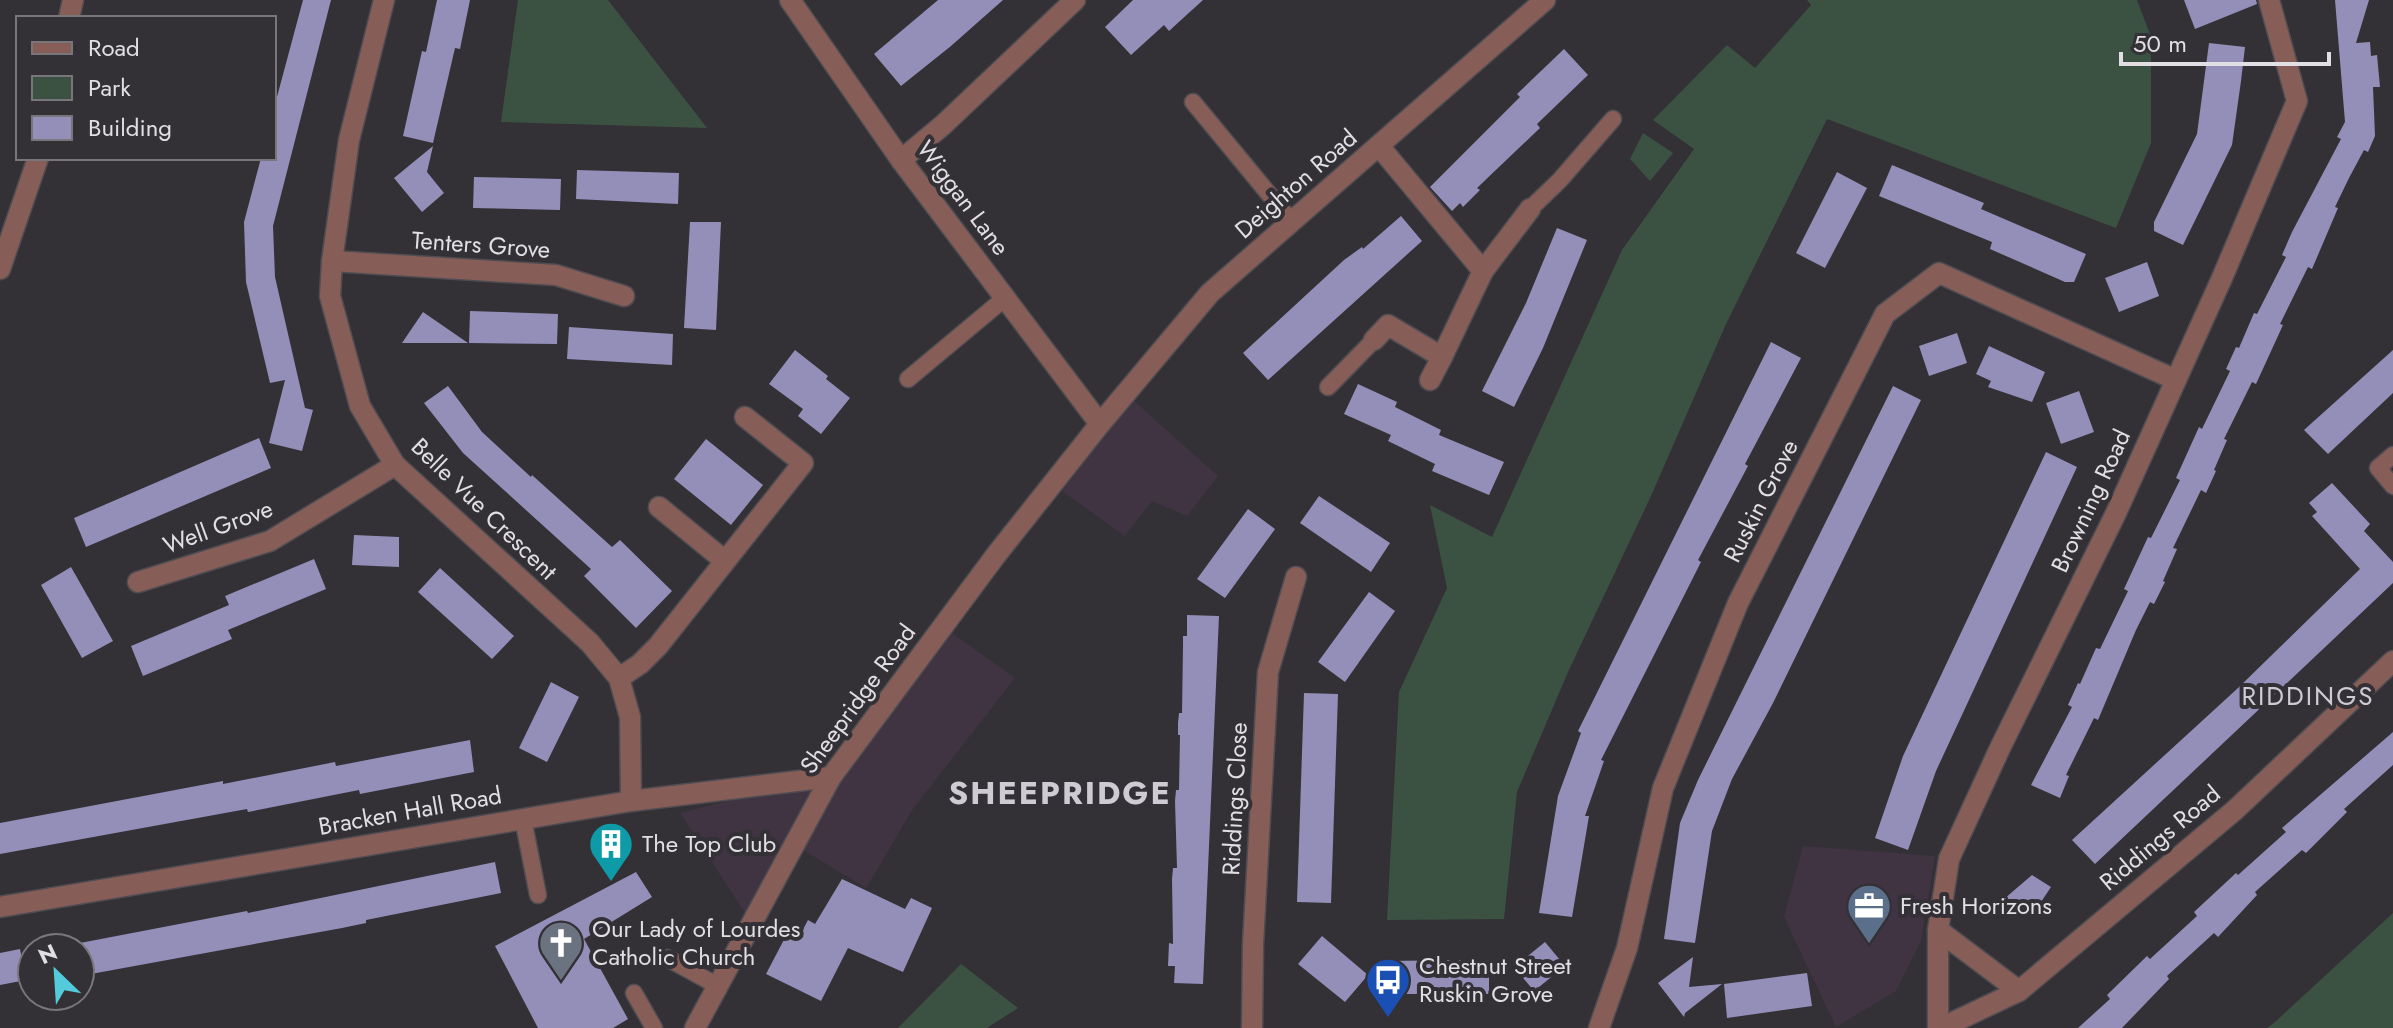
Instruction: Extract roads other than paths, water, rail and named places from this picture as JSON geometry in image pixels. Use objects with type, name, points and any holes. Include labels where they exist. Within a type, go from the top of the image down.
[{"type":"street","name":"Belle Vue Crescent","points":[[384,0],[349,140],[332,261],[330,296],[360,406],[395,465],[590,643],[619,678],[630,717],[631,801]]},
{"type":"street","name":"Wiggan Lane","points":[[790,0],[901,160],[1100,424]]},
{"type":"street","points":[[901,160],[945,129],[1075,0]]},
{"type":"street","name":"Deighton Road","points":[[1100,424],[1210,293],[1545,0]]},
{"type":"street","name":"Browning Road","points":[[1940,1028],[1938,930],[1949,859],[2116,513],[2222,278],[2297,101],[2269,0]]},
{"type":"street","points":[[1379,146],[1483,271]]},
{"type":"street","points":[[0,269],[37,160]]},
{"type":"street","points":[[1430,380],[1483,271],[1530,209]]},
{"type":"street","name":"Tenters Grove","points":[[332,261],[556,275],[624,296]]},
{"type":"street","name":"Ruskin Grove","points":[[1599,1028],[1627,948],[1663,788],[1738,603],[1885,314],[1939,273],[2176,380]]},
{"type":"street","points":[[1374,340],[1388,325],[1442,357]]},
{"type":"street","points":[[619,678],[640,664],[658,646],[803,463],[745,417]]},
{"type":"street","name":"Sheepridge Road","points":[[695,1028],[831,777],[996,555],[1100,424]]},
{"type":"street","name":"Well Grove","points":[[138,582],[270,541],[395,465]]},
{"type":"street","points":[[659,507],[725,561]]},
{"type":"street","name":"Riddings Close","points":[[1252,1028],[1253,944],[1268,672],[1296,577]]},
{"type":"street","name":"Riddings Road","points":[[1940,1028],[2019,991],[2235,810],[2393,661]]},
{"type":"street","name":"Bracken Hall Road","points":[[0,907],[631,801],[831,777]]},
{"type":"street","points":[[1938,930],[2019,991]]},
{"type":"lane","points":[[1193,102],[1292,222]]},
{"type":"lane","points":[[1530,209],[1613,119]]},
{"type":"lane","points":[[908,379],[1005,298]]},
{"type":"lane","points":[[1328,387],[1374,340]]},
{"type":"lane","points":[[2393,455],[2378,468],[2393,486]]},
{"type":"lane","points":[[523,819],[538,895]]},
{"type":"lane","points":[[667,958],[718,986]]},
{"type":"lane","points":[[634,993],[654,1028]]},
{"type":"place","name":"The Top Club","points":[[611,883]]},
{"type":"place","name":"Fresh Horizons","points":[[1869,945]]},
{"type":"place","name":"Our Lady of Lourdes Catholic Church","points":[[561,982]]},
{"type":"place","name":"Chestnut Street Ruskin Grove","points":[[1388,1019]]},
{"type":"district","name":"RIDDINGS","points":[[2308,696]]},
{"type":"district","name":"SHEEPRIDGE","points":[[1060,793]]}]
